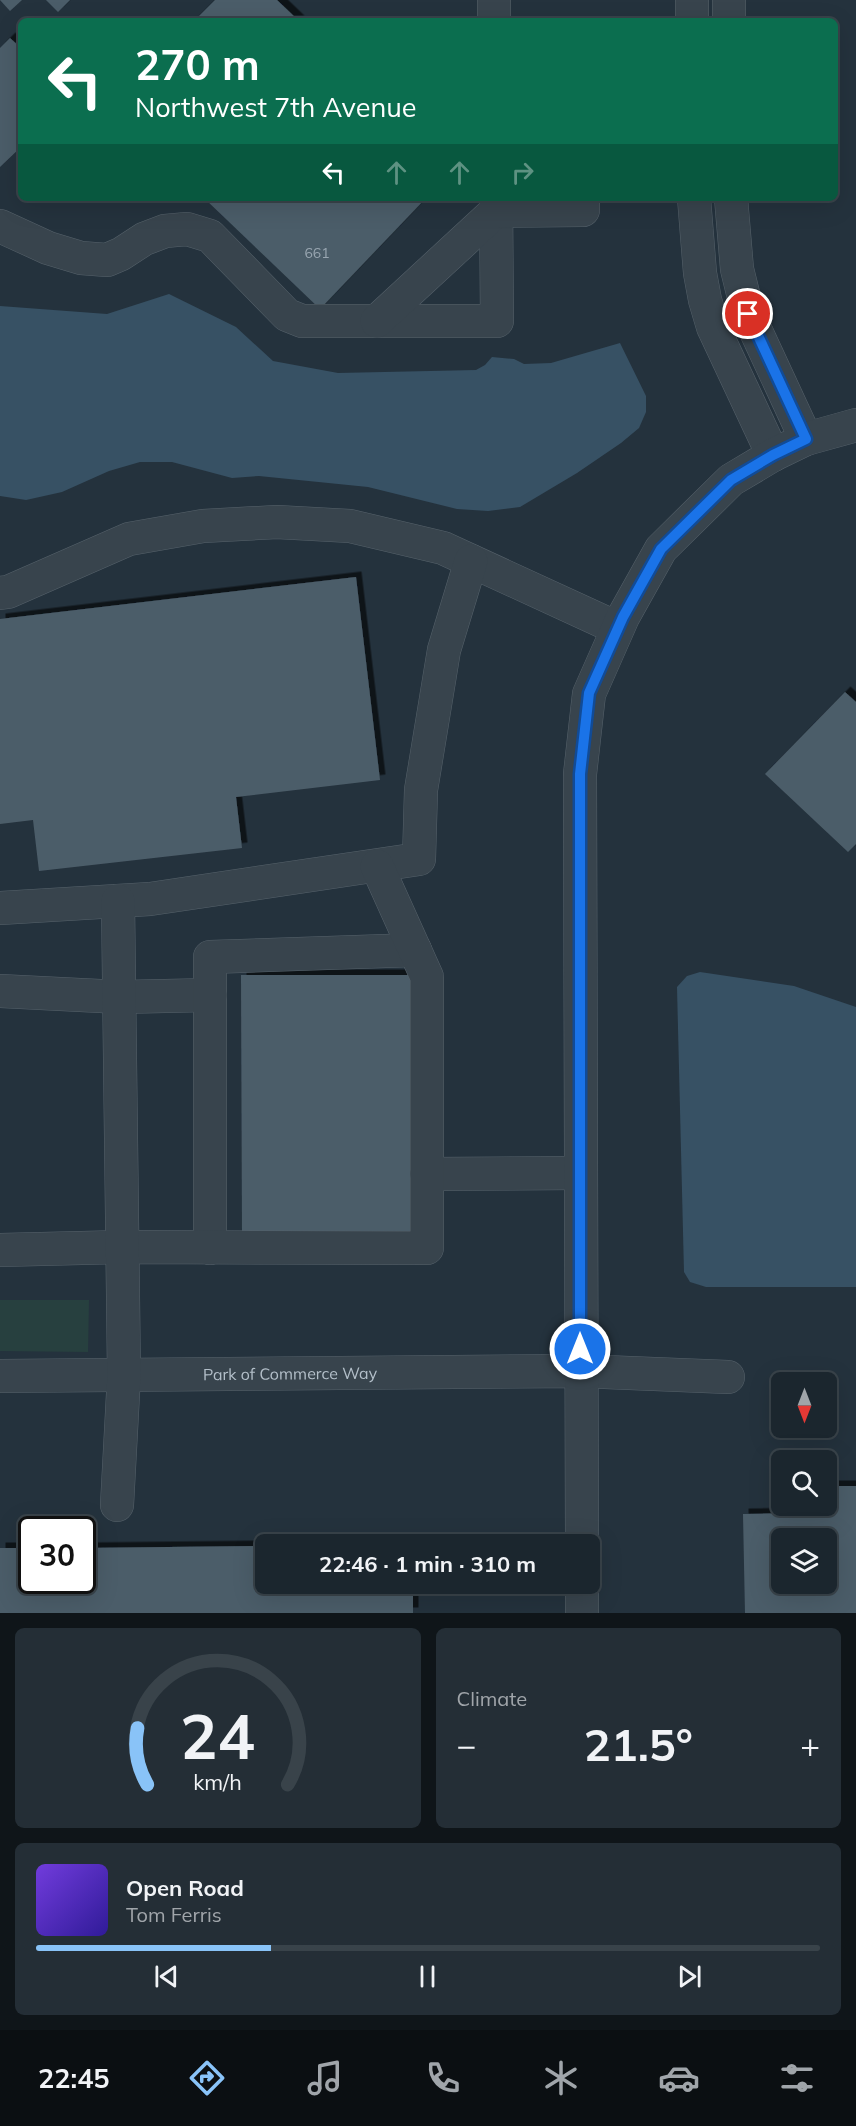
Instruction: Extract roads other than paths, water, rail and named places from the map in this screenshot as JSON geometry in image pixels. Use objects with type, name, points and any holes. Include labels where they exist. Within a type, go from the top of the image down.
[{"type":"street","points":[[494,0],[494,18]]},
{"type":"street","points":[[692,0],[692,18]]},
{"type":"street","points":[[729,0],[729,18]]},
{"type":"street","points":[[377,321],[496,205],[583,210],[583,201]]},
{"type":"street","points":[[694,201],[700,273],[713,327],[773,455]]},
{"type":"street","points":[[731,201],[737,269],[748,314],[806,439]]},
{"type":"street","points":[[0,226],[48,248],[81,258],[107,260],[144,239],[165,231],[187,229],[210,236],[287,315],[302,321],[497,321],[496,205]]},
{"type":"street","points":[[582,1534],[580,774],[589,693],[618,628],[661,549],[731,480],[806,439],[856,425]]},
{"type":"street","points":[[0,593],[8,592],[129,539],[202,526],[277,522],[350,526],[443,548],[618,628]]},
{"type":"street","points":[[0,908],[150,899],[419,860],[421,790],[444,650],[471,561]]},
{"type":"street","points":[[0,1250],[122,1247],[427,1248],[427,977],[377,866]]},
{"type":"street","points":[[117,1505],[124,1375],[118,901]]},
{"type":"street","points":[[210,1248],[210,957],[415,950]]},
{"type":"street","points":[[0,991],[120,997],[210,994]]},
{"type":"street","points":[[427,1174],[580,1173]]},
{"type":"street","name":"Park of Commerce Way","points":[[0,1376],[580,1371],[728,1377]]},
{"type":"street","points":[[582,1594],[582,1613]]},
{"type":"water","points":[[169,294],[236,327],[273,361],[338,373],[476,370],[492,357],[514,359],[524,364],[551,363],[620,343],[646,396],[646,412],[639,428],[621,443],[520,507],[488,511],[457,509],[368,487],[259,476],[232,478],[172,462],[140,462],[109,471],[62,492],[26,500],[0,496],[0,306],[107,314]]},
{"type":"water","points":[[700,972],[794,986],[856,1007],[856,1287],[706,1287],[690,1282],[684,1272],[677,987],[687,976]]}]
